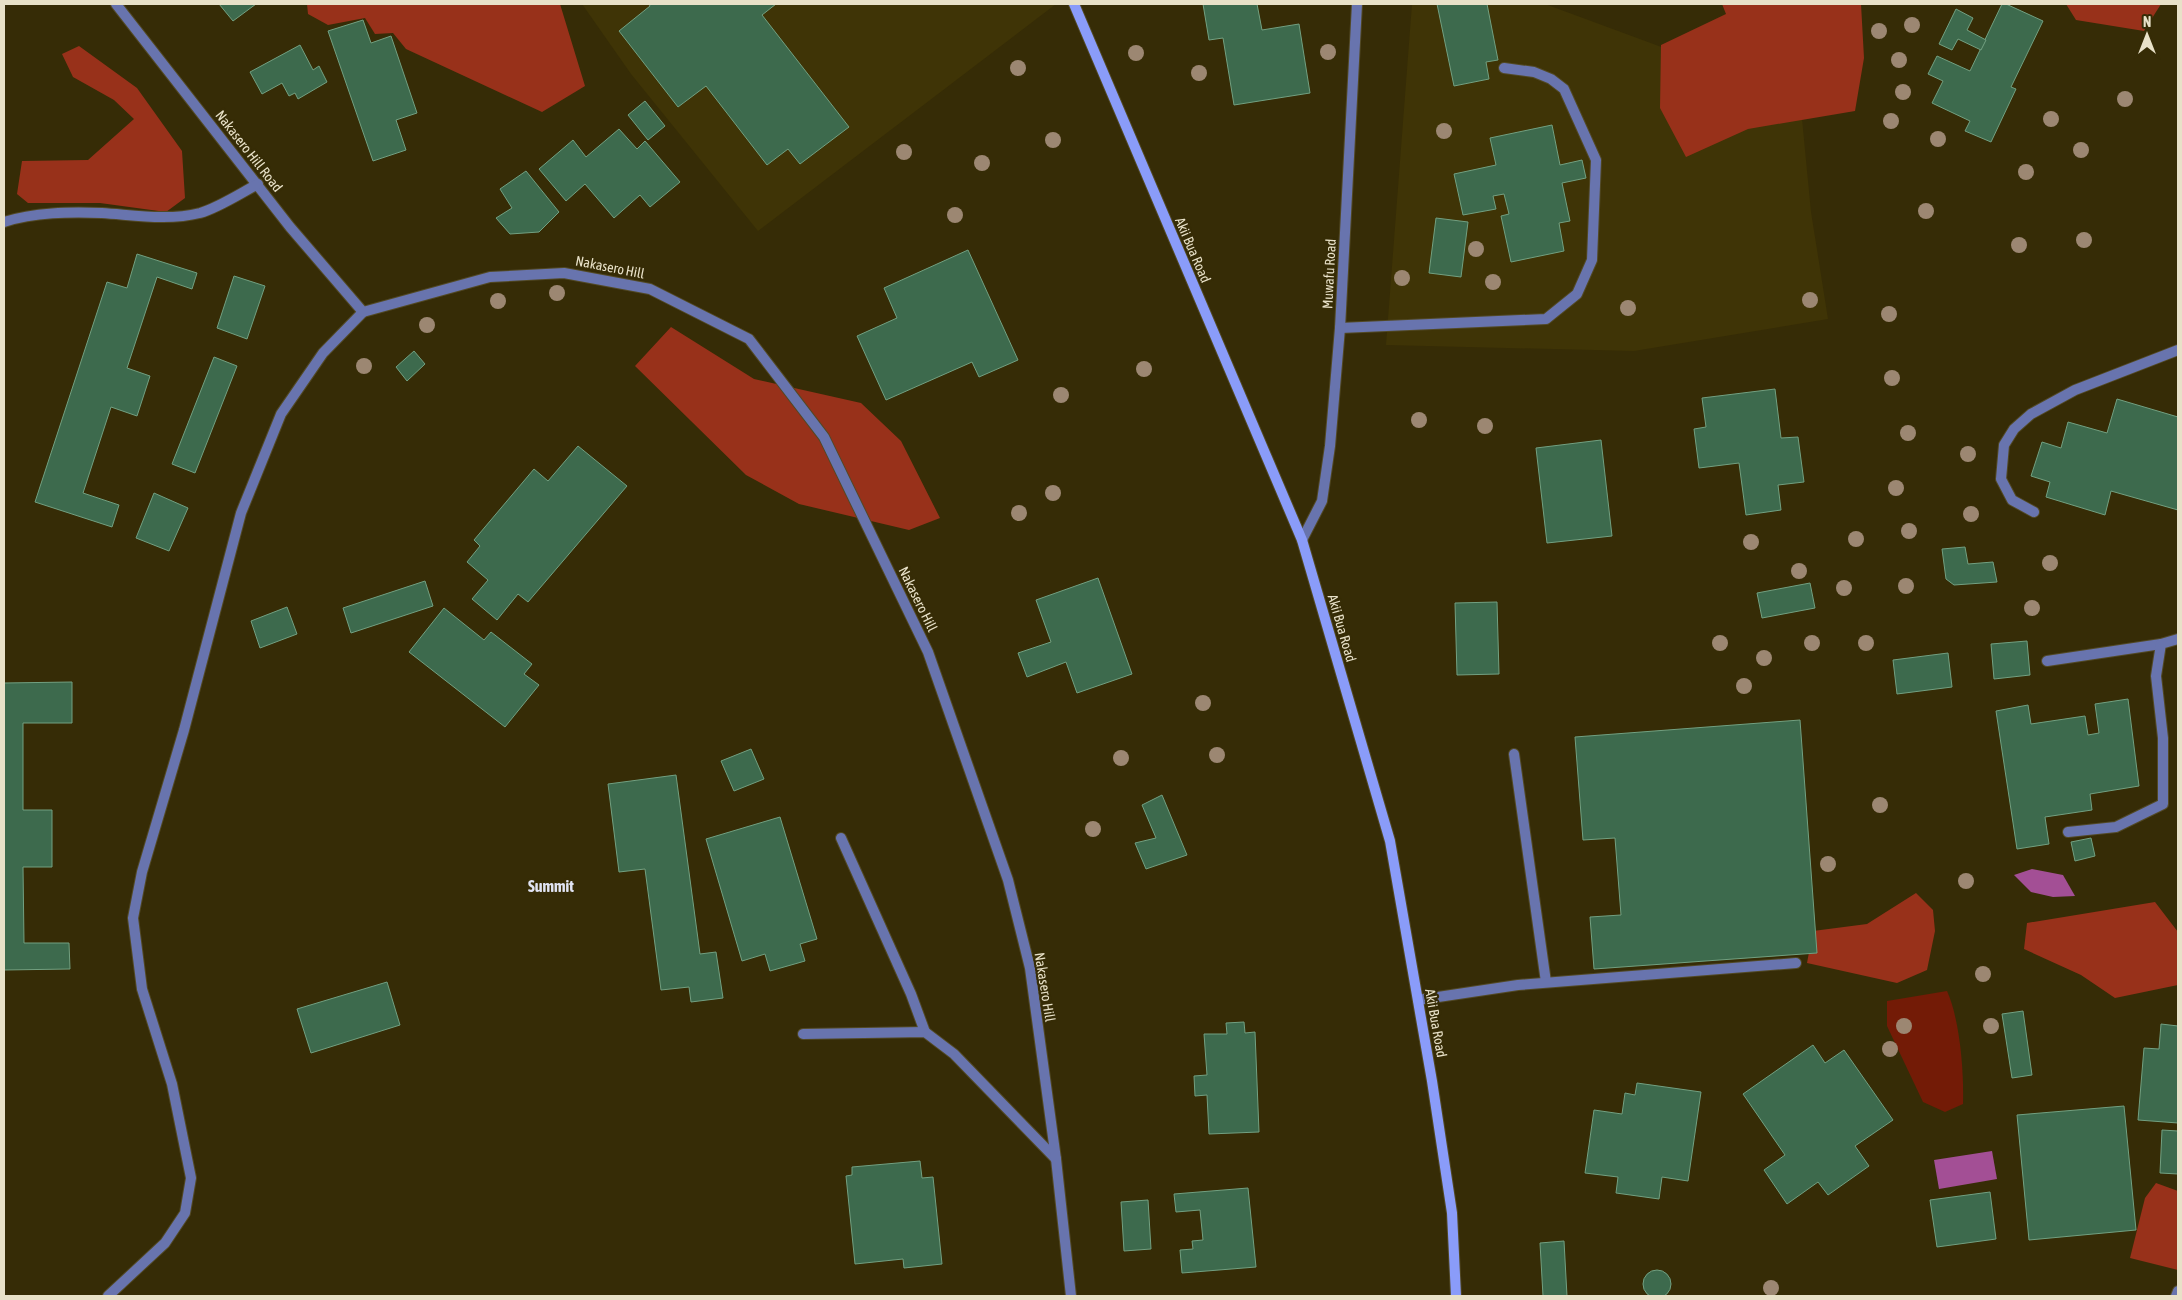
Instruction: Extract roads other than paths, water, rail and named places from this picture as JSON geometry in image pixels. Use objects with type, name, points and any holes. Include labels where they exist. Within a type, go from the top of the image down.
[{"type":"street","name":"Nakasero Hill Road","points":[[116,4],[290,227],[363,312]]},
{"type":"street","name":"Akii Bua Road","points":[[1074,4],[1302,540],[1390,841],[1452,1213],[1456,1296]]},
{"type":"street","name":"Muwafu Road","points":[[1302,540],[1322,501],[1330,446],[1340,328],[1357,4]]},
{"type":"street","points":[[1340,328],[1546,319],[1577,294],[1592,260],[1596,160],[1564,89],[1551,79],[1534,72],[1504,68]]},
{"type":"street","points":[[4,222],[21,217],[53,213],[101,213],[172,217],[202,213],[258,184]]},
{"type":"street","name":"Nakasero Hill","points":[[363,312],[490,277],[564,273],[650,289],[749,339],[824,437],[928,652],[1008,880],[1030,968],[1056,1159],[1070,1296]]},
{"type":"street","points":[[108,1296],[165,1243],[185,1213],[191,1178],[172,1084],[142,989],[133,918],[142,872],[184,730],[241,513],[281,414],[323,353],[363,312]]},
{"type":"street","points":[[2034,512],[2012,500],[2001,478],[2004,445],[2014,429],[2031,414],[2075,390],[2178,350]]},
{"type":"street","points":[[2047,661],[2161,644],[2178,639]]},
{"type":"street","points":[[2068,832],[2116,827],[2163,804],[2163,738],[2156,676],[2161,644]]},
{"type":"street","points":[[1514,754],[1546,982]]},
{"type":"street","points":[[842,838],[911,994],[924,1032],[954,1054],[1056,1159]]},
{"type":"street","points":[[1418,1000],[1546,982],[1796,963]]},
{"type":"street","points":[[803,1034],[924,1032]]},
{"type":"street","points":[[2176,1296],[2178,1291]]},
{"type":"district","name":"Summit","points":[[551,886]]}]
